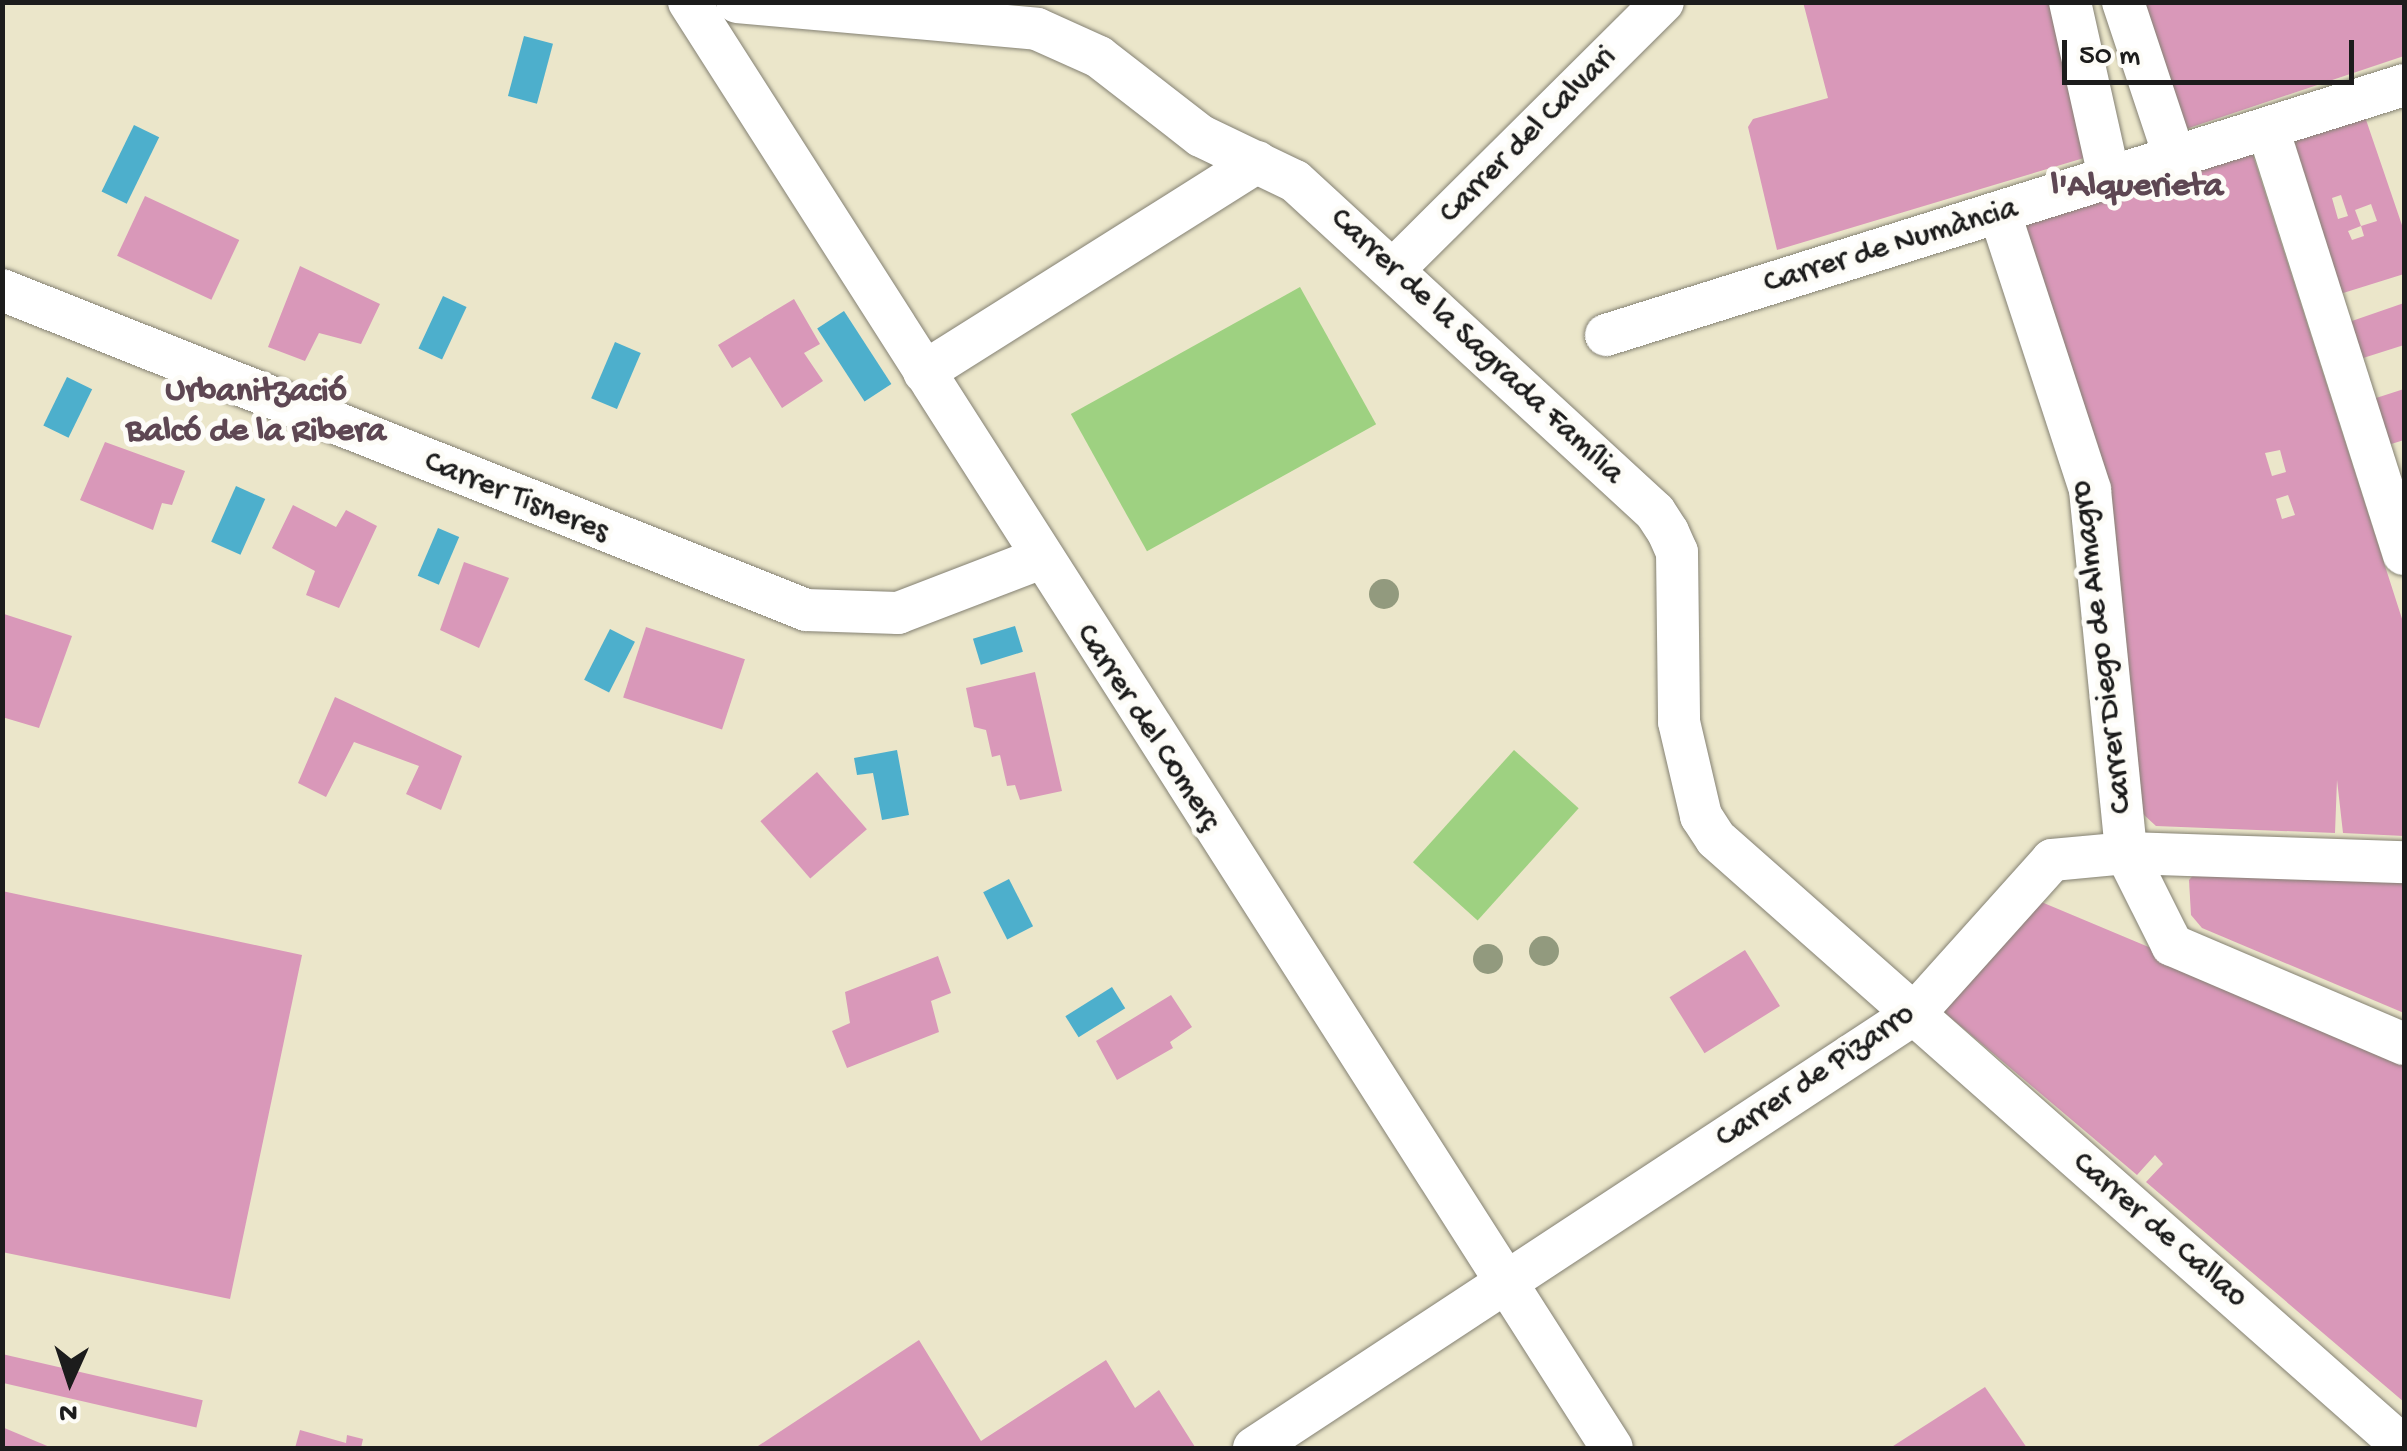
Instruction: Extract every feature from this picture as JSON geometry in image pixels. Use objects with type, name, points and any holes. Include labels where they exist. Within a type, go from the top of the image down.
[{"type":"street","name":"Carrer del Comerç","points":[[688,2],[1039,559],[1504,1286],[1612,1448]]},
{"type":"street","name":"Carrer de la Sagrada Família","points":[[736,2],[1037,29],[1098,57],[1201,136],[1295,181],[1655,512],[1676,552],[1679,722],[1701,816],[1716,840],[1914,1014]]},
{"type":"street","name":"Carrer del Calvari","points":[[1394,270],[1664,2]]},
{"type":"street","points":[[2070,2],[2110,181]]},
{"type":"street","points":[[2123,2],[2176,161]]},
{"type":"street","name":"Carrer de Numància","points":[[1606,334],[2270,132],[2404,86]]},
{"type":"street","points":[[2270,132],[2404,554]]},
{"type":"street","points":[[924,372],[1257,162]]},
{"type":"street","name":"Carrer Diego de Almagro","points":[[2000,214],[2090,490],[2126,853]]},
{"type":"street","name":"Carrer Tisneres","points":[[2,290],[806,610],[898,613],[1039,559]]},
{"type":"street","points":[[2126,853],[2172,945],[2404,1044]]},
{"type":"street","name":"Carrer de Pizarro","points":[[1254,1448],[1914,1014],[2052,860],[2126,853],[2404,862]]},
{"type":"street","name":"Carrer de Callao","points":[[1914,1014],[2404,1447]]},
{"type":"green space","points":[[1300,287],[1376,424],[1147,551],[1071,414]]},
{"type":"green space","points":[[1514,750],[1579,808],[1478,920],[1413,862]]},
{"type":"water","points":[[524,36],[553,44],[537,104],[508,96]]},
{"type":"water","points":[[134,125],[159,137],[127,204],[102,192]]},
{"type":"water","points":[[443,296],[467,307],[442,360],[418,349]]},
{"type":"water","points":[[844,311],[891,384],[865,401],[817,328]]},
{"type":"water","points":[[615,342],[641,353],[617,409],[591,398]]},
{"type":"water","points":[[67,377],[92,389],[68,438],[43,426]]},
{"type":"water","points":[[236,486],[265,499],[240,555],[211,542]]},
{"type":"water","points":[[438,528],[459,537],[439,585],[418,576]]},
{"type":"water","points":[[1015,626],[1023,652],[981,665],[973,639]]},
{"type":"water","points":[[610,629],[635,642],[609,692],[584,680]]},
{"type":"water","points":[[897,750],[909,815],[882,820],[873,773],[857,775],[854,758]]},
{"type":"water","points":[[1009,879],[1033,926],[1007,939],[983,892]]},
{"type":"water","points":[[1112,987],[1125,1008],[1079,1037],[1065,1016]]},
{"type":"building","points":[[1803,2],[2050,2],[2084,158],[1777,250],[1748,127],[1753,119],[1828,98]]},
{"type":"building","points":[[2136,2],[2404,2],[2404,56],[2186,129]]},
{"type":"building","points":[[2363,111],[2404,231],[2404,274],[2340,294],[2290,135]],"holes":[[[2341,195],[2348,216],[2338,219],[2332,198]],[[2371,204],[2377,221],[2361,226],[2355,210]],[[2361,226],[2364,236],[2352,240],[2348,231]]]},
{"type":"building","points":[[2252,152],[2404,625],[2404,836],[2343,833],[2337,780],[2335,833],[2156,826],[2143,814],[2111,493],[2024,228],[2026,222]],"holes":[[[2280,450],[2286,472],[2272,476],[2265,453]],[[2288,495],[2295,515],[2282,519],[2276,499]]]},
{"type":"building","points":[[145,196],[239,240],[211,300],[117,256]]},
{"type":"building","points":[[300,266],[380,304],[361,344],[319,333],[305,361],[268,347]]},
{"type":"building","points":[[794,299],[820,344],[804,353],[823,381],[782,408],[750,357],[732,368],[718,345]]},
{"type":"building","points":[[2404,303],[2404,345],[2360,359],[2349,322]]},
{"type":"building","points":[[2404,389],[2404,440],[2388,445],[2373,399]]},
{"type":"building","points":[[105,442],[185,471],[172,505],[162,503],[153,530],[80,500]]},
{"type":"building","points":[[293,505],[336,527],[346,510],[377,526],[339,608],[306,595],[315,571],[272,548]]},
{"type":"building","points":[[464,562],[509,578],[479,648],[440,630]]},
{"type":"building","points":[[4,614],[72,636],[39,728],[2,717]]},
{"type":"building","points":[[646,627],[745,659],[722,730],[623,697]]},
{"type":"building","points":[[1035,672],[1062,791],[1020,800],[1015,785],[1007,786],[1000,755],[992,757],[986,730],[974,727],[966,688]]},
{"type":"building","points":[[335,697],[462,756],[441,810],[406,794],[419,766],[354,742],[326,797],[298,783]]},
{"type":"building","points":[[817,772],[867,829],[810,879],[760,821]]},
{"type":"building","points":[[2198,870],[2404,879],[2404,1013],[2202,928],[2191,915],[2189,880]]},
{"type":"building","points":[[2,891],[302,955],[230,1299],[2,1252]]},
{"type":"building","points":[[2039,901],[2404,1054],[2404,1402],[2146,1182],[2163,1164],[2155,1155],[2137,1175],[1944,1012]]},
{"type":"building","points":[[1745,950],[1780,1006],[1704,1053],[1670,997]]},
{"type":"building","points":[[938,956],[951,993],[931,1001],[939,1032],[847,1068],[832,1031],[850,1023],[845,992]]},
{"type":"building","points":[[1171,995],[1192,1027],[1170,1042],[1173,1048],[1117,1080],[1096,1041]]},
{"type":"building","points":[[919,1340],[981,1441],[1106,1360],[1135,1408],[1159,1390],[1195,1447],[755,1448]]},
{"type":"building","points":[[2,1354],[203,1400],[196,1428],[2,1383]]},
{"type":"building","points":[[1985,1387],[2027,1448],[1890,1448]]},
{"type":"building","points":[[2,1427],[52,1448],[2,1448]]},
{"type":"building","points":[[300,1430],[346,1443],[347,1435],[363,1439],[361,1448],[295,1448]]},
{"type":"district","name":"l'Alquerieta","points":[[2137,188]]},
{"type":"district","name":"Urbanització Balcó de la Ribera","points":[[256,413]]}]
